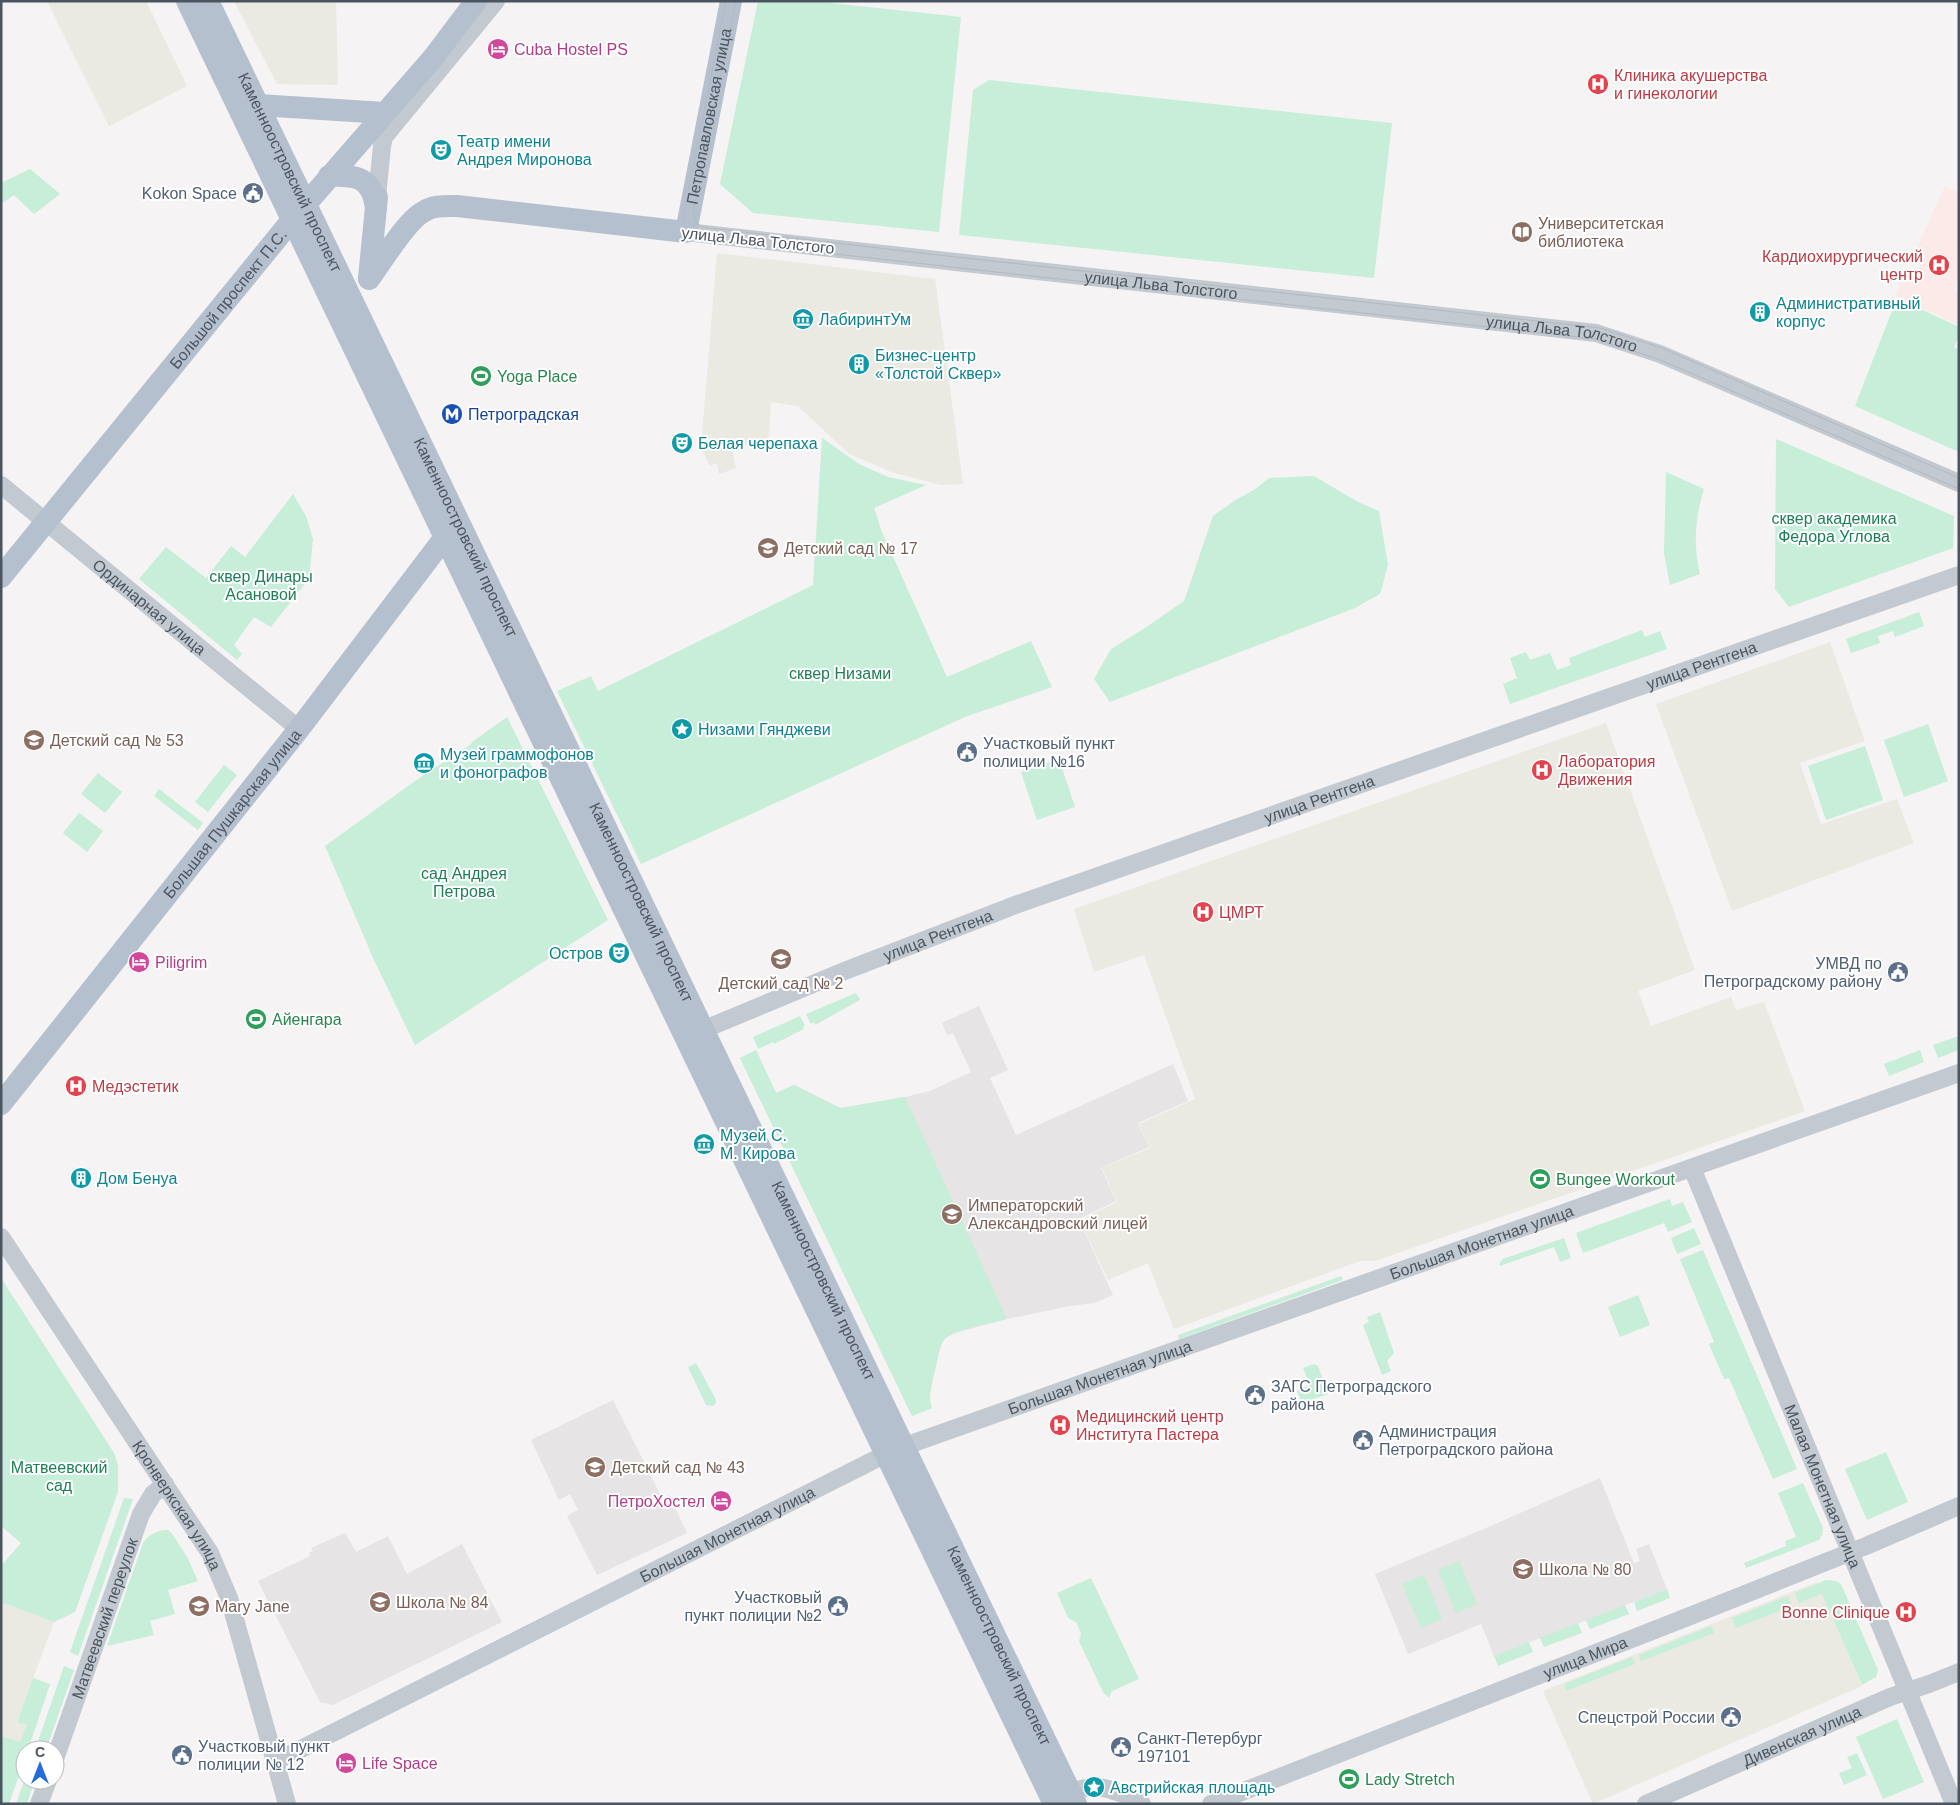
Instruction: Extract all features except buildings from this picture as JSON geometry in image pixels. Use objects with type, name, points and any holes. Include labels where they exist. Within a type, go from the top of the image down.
[{"type":"main road","name":"Каменноостровский проспект","points":[[187,1],[299,212],[364,324],[458,519],[694,1034]]},
{"type":"main road","name":"Каменноостровский проспект","points":[[208,1],[258,105],[299,212],[444,538],[694,1034],[895,1450],[1060,1801]]},
{"type":"main road","name":"Большой проспект П.С.","points":[[1,577],[299,212],[433,58],[476,1]]},
{"type":"main road","name":"Петропавловская улица","points":[[686,232],[731,1]]},
{"type":"main road","points":[[258,105],[385,113]]},
{"type":"main road","points":[[329,176],[348,176],[362,179],[369,186],[377,203],[364,324]]},
{"type":"main road","name":"улица Льва Толстого","points":[[369,279],[417,216],[429,209],[442,206],[457,206],[686,232]]},
{"type":"main road","name":"Большая Пушкарская улица","points":[[5,1091],[299,729],[458,519]]},
{"type":"street","points":[[377,203],[384,137],[496,1]]},
{"type":"street","name":"улица Льва Толстого","points":[[686,232],[1596,333],[1660,354],[1959,483]]},
{"type":"street","name":"Ординарная улица","points":[[1,485],[299,729]]},
{"type":"street","name":"улица Рентгена","points":[[694,1034],[851,969],[1018,904],[1959,575]]},
{"type":"street","name":"Большая Монетная улица","points":[[275,1760],[300,1750],[895,1450],[1959,1073]]},
{"type":"street","name":"Малая Монетная улица","points":[[1692,1168],[1954,1804]]},
{"type":"street","name":"Кронверкская улица","points":[[1,1237],[210,1553],[231,1608],[287,1804]]},
{"type":"street","name":"Матвеевский переулок","points":[[62,1740],[141,1514],[153,1494],[165,1484]]},
{"type":"street","name":"улица Мира","points":[[1211,1804],[1849,1552],[1959,1506]]},
{"type":"street","name":"Дивенская улица","points":[[1646,1804],[1890,1697],[1959,1672]]},
{"type":"street","points":[[1060,1801],[1084,1787],[1100,1786],[1139,1800],[1142,1804]]},
{"type":"street","points":[[39,1804],[44,1790]]},
{"type":"shaded area","points":[[47,1],[146,1],[187,86],[109,126]]},
{"type":"shaded area","points":[[234,1],[336,1],[338,85],[277,84]]},
{"type":"shaded area","name":"Кардиохирургический центр","points":[[1945,186],[1959,193],[1959,279],[1954,290],[1959,293],[1959,325],[1895,296],[1904,276],[1913,280],[1925,255],[1916,250]]},
{"type":"shaded area","points":[[717,253],[935,279],[963,484],[941,485],[894,473],[849,454],[798,406],[771,402],[768,448],[733,444],[736,468],[719,474],[717,463],[710,466],[701,448]]},
{"type":"shaded area","points":[[1830,642],[1865,741],[1800,763],[1821,824],[1897,799],[1914,843],[1732,911],[1656,704]]},
{"type":"shaded area","points":[[1606,723],[1695,970],[1638,991],[1651,1026],[1731,997],[1736,1010],[1764,1002],[1805,1111],[1375,1261],[1360,1261],[1174,1329],[1148,1263],[1108,1280],[1080,1220],[1117,1202],[1102,1168],[1150,1148],[1139,1124],[1195,1099],[1144,955],[1094,972],[1074,909]]},
{"type":"shaded area","name":"Императорский Александровский лицей","points":[[979,1006],[1008,1070],[990,1078],[1016,1135],[1173,1064],[1188,1101],[1138,1123],[1149,1147],[1101,1168],[1116,1201],[1079,1219],[1113,1295],[1095,1303],[1070,1306],[1007,1319],[955,1333],[945,1338],[941,1345],[929,1400],[932,1408],[912,1416],[740,1058],[756,1050],[776,1093],[794,1085],[841,1108],[905,1097],[930,1091],[971,1072],[953,1033],[947,1035],[942,1023]]},
{"type":"shaded area","name":"Детский сад № 43","points":[[613,1400],[662,1498],[669,1495],[687,1533],[597,1575],[567,1516],[578,1510],[570,1494],[559,1500],[531,1440]]},
{"type":"shaded area","name":"Школа № 80","points":[[1600,1478],[1634,1563],[1640,1561],[1636,1549],[1649,1544],[1667,1589],[1494,1656],[1481,1624],[1408,1654],[1375,1574]]},
{"type":"shaded area","name":"Школа № 84","points":[[345,1533],[356,1552],[388,1536],[407,1574],[462,1544],[502,1622],[333,1705],[320,1702],[258,1581],[310,1556],[309,1553],[313,1551],[311,1548]]},
{"type":"shaded area","points":[[1817,1582],[1862,1686],[1593,1804],[1543,1691]]},
{"type":"shaded area","points":[[1,1602],[54,1622],[17,1721],[27,1725],[21,1740],[15,1741],[1,1736]]},
{"type":"green space","points":[[758,1],[812,1],[961,17],[939,232],[753,213],[720,184]]},
{"type":"green space","points":[[989,80],[1392,123],[1374,278],[959,235],[973,90]]},
{"type":"green space","points":[[30,169],[60,194],[34,214],[14,195],[1,204],[1,183]]},
{"type":"green space","points":[[1897,298],[1959,327],[1959,337],[1954,347],[1959,350],[1959,452],[1855,406]]},
{"type":"green space","name":"сквер Низами","points":[[822,438],[859,464],[888,477],[926,485],[874,508],[882,532],[947,677],[1031,641],[1052,687],[965,717],[641,864],[557,691],[591,676],[598,691],[813,585]]},
{"type":"green space","name":"сквер академика Федора Углова","points":[[1776,439],[1954,516],[1953,548],[1789,607],[1775,589]]},
{"type":"green space","points":[[1666,472],[1704,489],[1696,531],[1696,553],[1700,574],[1670,585],[1664,553]]},
{"type":"green space","points":[[1314,476],[1358,502],[1379,511],[1388,565],[1380,594],[1355,608],[1110,702],[1094,679],[1111,649],[1184,601],[1213,516],[1237,499],[1254,490],[1269,478]]},
{"type":"green space","name":"сквер Динары Асановой","points":[[293,494],[306,516],[313,539],[309,579],[271,627],[254,617],[234,645],[242,654],[237,660],[139,579],[166,547],[206,578],[231,546],[245,557]]},
{"type":"green space","points":[[1919,612],[1924,626],[1895,637],[1893,631],[1878,636],[1880,643],[1851,653],[1846,639]]},
{"type":"green space","points":[[1642,630],[1645,637],[1660,631],[1667,649],[1510,704],[1503,684],[1517,678],[1510,658],[1526,652],[1530,660],[1550,653],[1557,670],[1571,665],[1569,658]]},
{"type":"green space","name":"сад Андрея Петрова","points":[[507,717],[608,920],[415,1045],[374,960],[325,846]]},
{"type":"green space","points":[[1928,724],[1948,781],[1904,797],[1884,740]]},
{"type":"green space","points":[[1865,746],[1883,800],[1826,820],[1808,766]]},
{"type":"green space","points":[[1059,759],[1075,807],[1037,820],[1021,772]]},
{"type":"green space","points":[[224,765],[237,775],[208,812],[195,802]]},
{"type":"green space","points":[[98,773],[122,792],[105,813],[81,794]]},
{"type":"green space","points":[[159,789],[203,823],[198,830],[154,796]]},
{"type":"green space","points":[[79,813],[103,831],[87,852],[63,833]]},
{"type":"green space","points":[[856,993],[860,1000],[815,1025],[814,1022],[811,1024],[806,1014]]},
{"type":"green space","points":[[800,1016],[805,1026],[803,1027],[804,1029],[774,1044],[773,1042],[758,1049],[753,1037]]},
{"type":"green space","points":[[1959,1036],[1959,1050],[1938,1058],[1933,1045]]},
{"type":"green space","points":[[756,1050],[776,1093],[794,1085],[840,1108],[905,1097],[1007,1319],[964,1330],[944,1340],[939,1351],[931,1387],[930,1400],[932,1408],[912,1416],[740,1058]]},
{"type":"green space","points":[[1920,1050],[1924,1062],[1889,1076],[1884,1064]]},
{"type":"green space","points":[[1670,1199],[1672,1206],[1683,1202],[1692,1222],[1668,1232],[1664,1223],[1583,1253],[1576,1233]]},
{"type":"green space","points":[[1694,1228],[1701,1244],[1677,1254],[1671,1238]]},
{"type":"green space","points":[[1564,1238],[1571,1258],[1560,1262],[1554,1247],[1500,1266],[1499,1264],[1503,1259]]},
{"type":"green space","points":[[1703,1250],[1797,1469],[1773,1479],[1729,1378],[1724,1379],[1709,1344],[1714,1342],[1680,1259]]},
{"type":"green space","points":[[1341,1276],[1343,1280],[1179,1339],[1178,1335]]},
{"type":"green space","name":"Матвеевский сад","points":[[1,1278],[114,1453],[118,1465],[118,1492],[75,1612],[54,1622],[1,1602],[1,1566],[21,1543],[1,1526]]},
{"type":"green space","points":[[1638,1295],[1650,1325],[1620,1337],[1608,1307]]},
{"type":"green space","points":[[1380,1312],[1394,1353],[1387,1361],[1391,1371],[1382,1375],[1363,1325],[1369,1322],[1367,1317]]},
{"type":"green space","points":[[696,1363],[716,1400],[713,1406],[706,1405],[688,1367]]},
{"type":"green space","points":[[1314,1364],[1318,1366],[1328,1394],[1302,1403],[1297,1391],[1310,1385],[1303,1368]]},
{"type":"green space","points":[[1886,1452],[1908,1502],[1867,1520],[1845,1469]]},
{"type":"green space","points":[[1803,1483],[1823,1528],[1819,1540],[1746,1568],[1744,1563],[1786,1546],[1785,1541],[1796,1537],[1778,1493]]},
{"type":"green space","points":[[124,1498],[133,1499],[78,1656],[70,1652]]},
{"type":"green space","points":[[163,1530],[171,1532],[187,1557],[198,1581],[168,1590],[175,1614],[150,1621],[154,1635],[107,1646],[143,1543],[147,1538]]},
{"type":"green space","points":[[1459,1561],[1477,1604],[1456,1613],[1438,1570]]},
{"type":"green space","points":[[1424,1575],[1442,1619],[1421,1628],[1402,1584]]},
{"type":"green space","points":[[1091,1578],[1139,1679],[1112,1691],[1109,1698],[1103,1692],[1079,1641],[1081,1634],[1077,1623],[1068,1618],[1057,1593]]},
{"type":"green space","points":[[1826,1580],[1836,1581],[1841,1584],[1878,1670],[1876,1677],[1862,1685],[1822,1594],[1799,1603],[1795,1593]]},
{"type":"green space","points":[[1667,1589],[1670,1598],[1637,1611],[1634,1602]]},
{"type":"green space","points":[[1788,1596],[1792,1606],[1736,1628],[1732,1618]]},
{"type":"green space","points":[[1625,1605],[1629,1614],[1590,1629],[1586,1620]]},
{"type":"green space","points":[[1578,1623],[1582,1633],[1544,1647],[1540,1638]]},
{"type":"green space","points":[[1711,1626],[1714,1633],[1641,1661],[1639,1655]]},
{"type":"green space","points":[[1529,1642],[1533,1652],[1498,1666],[1494,1656]]},
{"type":"green space","points":[[1632,1657],[1635,1664],[1566,1691],[1564,1684]]},
{"type":"green space","points":[[64,1666],[74,1670],[50,1740],[38,1740]]},
{"type":"green space","points":[[33,1678],[50,1684],[31,1740],[21,1740],[27,1725],[17,1722]]},
{"type":"green space","points":[[1897,1719],[1924,1782],[1883,1799],[1856,1737]]},
{"type":"green space","points":[[1,1736],[15,1740],[15,1787],[9,1804],[1,1804]]},
{"type":"green space","points":[[1857,1753],[1867,1775],[1844,1785],[1839,1773],[1852,1768],[1847,1757]]},
{"type":"green space","points":[[21,1790],[32,1790],[27,1804],[16,1804]]},
{"type":"tram line","points":[[726,1],[684,212],[685,226],[693,236],[746,244],[1595,339],[1658,359],[1959,489]]},
{"type":"tram line","points":[[736,1],[693,212],[697,223],[701,227],[1600,328],[1662,348],[1959,478]]},
{"type":"place","name":"Cuba Hostel PS","points":[[498,49]]},
{"type":"place","name":"Клиника акушерства и гинекологии","points":[[1598,84]]},
{"type":"place","name":"Театр имени Андрея Миронова","points":[[441,150]]},
{"type":"place","name":"Kokon Space","points":[[253,193]]},
{"type":"place","name":"Университетская библиотека","points":[[1522,232]]},
{"type":"place","name":"Кардиохирургический центр","points":[[1939,265]]},
{"type":"place","name":"Административный корпус","points":[[1760,312]]},
{"type":"place","name":"ЛабиринтУм","points":[[803,319]]},
{"type":"place","name":"Бизнес-центр «Толстой Сквер»","points":[[859,364]]},
{"type":"place","name":"Yoga Place","points":[[481,376]]},
{"type":"place","name":"Петроградская","points":[[452,414]]},
{"type":"place","name":"Белая черепаха","points":[[682,443]]},
{"type":"place","name":"Детский сад № 17","points":[[768,548]]},
{"type":"place","name":"Низами Гянджеви","points":[[682,729]]},
{"type":"place","name":"Детский сад № 53","points":[[34,740]]},
{"type":"place","name":"Участковый пункт полиции №16","points":[[967,752]]},
{"type":"place","name":"Музей граммофонов и фонографов","points":[[424,763]]},
{"type":"place","name":"Лаборатория Движения","points":[[1542,770]]},
{"type":"place","name":"ЦМРТ","points":[[1203,912]]},
{"type":"place","name":"Остров","points":[[619,953]]},
{"type":"place","name":"Детский сад № 2","points":[[781,959]]},
{"type":"place","name":"Piligrim","points":[[139,962]]},
{"type":"place","name":"УМВД по Петроградскому району","points":[[1898,972]]},
{"type":"place","name":"Айенгара","points":[[256,1019]]},
{"type":"place","name":"Медэстетик","points":[[76,1086]]},
{"type":"place","name":"Музей С. М. Кирова","points":[[704,1144]]},
{"type":"place","name":"Дом Бенуа","points":[[81,1178]]},
{"type":"place","name":"Bungee Workout","points":[[1540,1179]]},
{"type":"place","name":"Императорский Александровский лицей","points":[[952,1214]]},
{"type":"place","name":"ЗАГС Петроградского района","points":[[1255,1395]]},
{"type":"place","name":"Медицинский центр Института Пастера","points":[[1060,1425]]},
{"type":"place","name":"Администрация Петроградского района","points":[[1363,1440]]},
{"type":"place","name":"Детский сад № 43","points":[[595,1467]]},
{"type":"place","name":"ПетроХостел","points":[[721,1501]]},
{"type":"place","name":"Школа № 80","points":[[1523,1569]]},
{"type":"place","name":"Школа № 84","points":[[380,1602]]},
{"type":"place","name":"Mary Jane","points":[[199,1606]]},
{"type":"place","name":"Участковый пункт полиции №2","points":[[838,1606]]},
{"type":"place","name":"Bonne Clinique","points":[[1906,1612]]},
{"type":"place","name":"Спецстрой России","points":[[1731,1717]]},
{"type":"place","name":"Санкт-Петербург 197101","points":[[1121,1747]]},
{"type":"place","name":"Участковый пункт полиции № 12","points":[[182,1755]]},
{"type":"place","name":"Life Space","points":[[346,1763]]},
{"type":"place","name":"Lady Stretch","points":[[1349,1779]]},
{"type":"place","name":"Австрийская площадь","points":[[1094,1787]]}]
